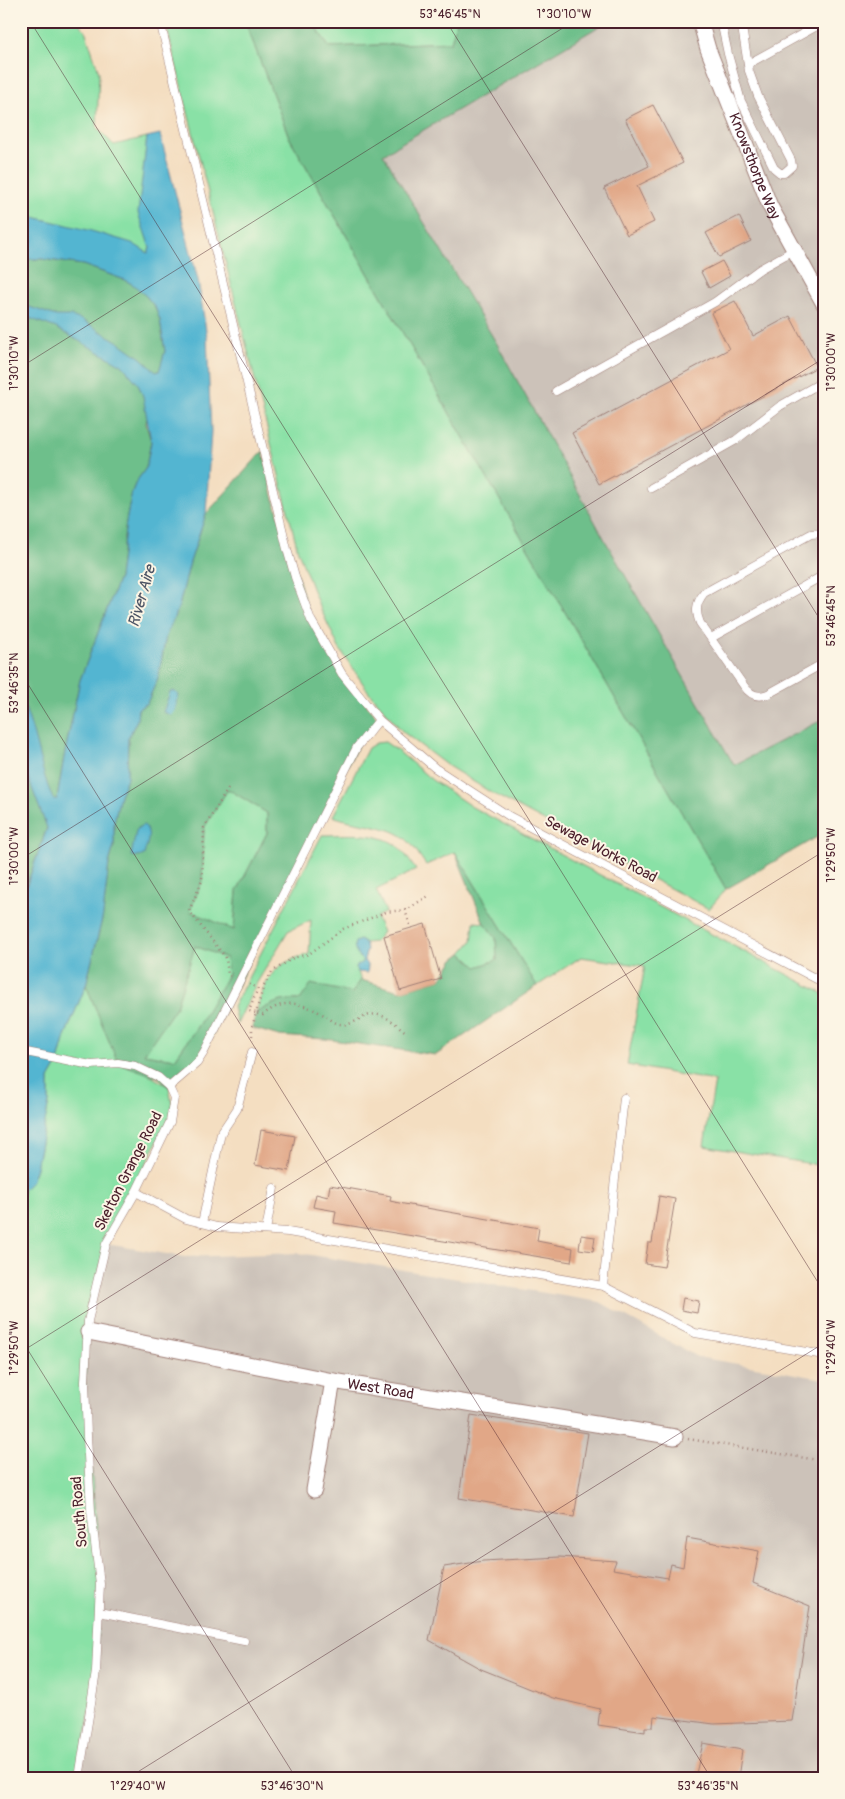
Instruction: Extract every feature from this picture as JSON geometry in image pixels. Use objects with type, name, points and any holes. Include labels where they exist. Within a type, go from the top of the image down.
[{"type":"street","name":"Knowsthorpe Way","points":[[700,21],[708,49],[770,206],[824,304]]},
{"type":"street","name":"West Road","points":[[88,1332],[333,1382],[674,1437]]},
{"type":"street","points":[[314,1490],[333,1382]]},
{"type":"lane","name":"Sewage Works Road","points":[[160,21],[274,500],[295,577],[311,620],[342,674],[379,720],[434,768],[509,816],[824,983]]},
{"type":"lane","points":[[721,21],[728,54],[742,101],[774,168],[780,173],[784,172],[792,166],[791,160],[758,96],[748,64],[742,21]]},
{"type":"lane","points":[[748,64],[820,22]]},
{"type":"lane","points":[[556,391],[715,302],[760,269],[794,250]]},
{"type":"lane","points":[[651,488],[736,440],[780,406],[824,381]]},
{"type":"lane","points":[[824,533],[811,534],[704,593],[697,607],[697,615],[711,638],[747,691],[757,696],[768,694],[824,663]]},
{"type":"lane","points":[[711,638],[824,575]]},
{"type":"lane","points":[[21,1051],[91,1064],[118,1063],[135,1066],[158,1076],[169,1087],[197,1063],[357,747],[379,720]]},
{"type":"lane","points":[[202,1223],[221,1132],[237,1110],[252,1052]]},
{"type":"lane","name":"Skelton Grange Road","points":[[106,1244],[136,1192],[170,1122],[174,1098],[169,1087]]},
{"type":"lane","points":[[603,1286],[624,1098]]},
{"type":"lane","points":[[266,1230],[274,1188]]},
{"type":"lane","points":[[136,1192],[186,1219],[216,1227],[288,1232],[603,1286],[695,1333],[824,1355]]},
{"type":"lane","name":"South Road","points":[[79,1778],[96,1672],[100,1584],[91,1512],[87,1436],[85,1382],[88,1321],[106,1244]]},
{"type":"lane","points":[[99,1612],[244,1641]]},
{"type":"path","points":[[228,789],[204,828],[202,881],[189,911],[226,958],[228,975],[258,988],[249,1011],[262,1015],[272,1008],[285,1003],[302,1005],[339,1024],[352,1024],[370,1014],[387,1018],[407,1033]]},
{"type":"path","points":[[252,1052],[252,1028],[263,988],[272,972],[293,958],[309,954],[343,929],[386,912],[405,910],[429,896]]},
{"type":"path","points":[[405,910],[411,928]]},
{"type":"path","points":[[674,1437],[824,1461]]},
{"type":"shaded area","points":[[608,21],[824,21],[824,719],[734,766],[606,542],[497,344],[383,154]]},
{"type":"shaded area","points":[[106,1244],[184,1257],[299,1253],[600,1302],[697,1357],[824,1379],[824,1778],[67,1778],[83,1310]]},
{"type":"green space","points":[[21,21],[77,21],[85,30],[99,72],[97,128],[114,145],[147,137],[139,213],[150,248],[148,253],[116,240],[21,214]]},
{"type":"green space","points":[[165,21],[245,21],[289,137],[726,889],[709,909],[490,792],[445,764],[403,732],[368,691],[339,648],[317,601],[298,551]]},
{"type":"green space","points":[[245,21],[312,21],[329,47],[451,42],[457,21],[608,21],[383,154],[497,344],[606,542],[734,765],[824,719],[824,833],[726,889],[289,137]]},
{"type":"green space","points":[[312,21],[457,21],[451,42],[329,47]]},
{"type":"green space","points":[[21,259],[42,259],[83,265],[125,280],[135,286],[155,307],[160,320],[165,351],[146,423],[151,442],[146,468],[136,482],[132,492],[119,578],[80,680],[57,799],[21,901]]},
{"type":"green space","points":[[263,451],[274,500],[311,620],[342,674],[379,720],[357,747],[204,1052],[169,1087],[158,1077],[118,1063],[86,985],[103,915],[109,863],[114,846],[114,822],[120,795],[127,778],[128,738],[137,720],[138,709],[147,703],[158,678],[166,636],[179,606],[190,562],[206,514]],"holes":[[[228,789],[267,813],[267,833],[237,891],[234,930],[190,911],[202,881],[204,828]],[[195,946],[226,958],[228,975],[199,1024],[175,1059],[144,1054],[176,1007]]]},
{"type":"green space","points":[[385,742],[432,780],[472,807],[824,994],[824,1166],[704,1146],[715,1081],[627,1065],[645,966],[581,957],[537,986],[455,852],[426,865],[407,840],[400,835],[382,828],[333,816],[368,748],[376,743]]},
{"type":"green space","points":[[228,789],[267,813],[267,833],[237,891],[234,930],[189,911],[202,881],[204,828]]},
{"type":"green space","points":[[322,835],[360,835],[388,841],[402,851],[416,870],[376,890],[386,912],[376,917],[383,932],[375,942],[365,943],[360,940],[363,961],[356,967],[361,980],[352,993],[311,985],[300,1000],[277,1002],[256,1013],[263,990],[272,974],[286,963],[309,954],[311,920],[288,931],[255,986],[237,1024],[233,1007]]},
{"type":"green space","points":[[455,852],[537,986],[436,1055],[325,1039],[279,1036],[252,1028],[256,1013],[277,1002],[300,1000],[311,984],[352,993],[361,980],[400,991],[441,979],[454,959],[462,953],[477,967],[497,960],[496,938],[484,923]]},
{"type":"green space","points":[[474,922],[484,923],[496,938],[497,960],[477,967],[462,953],[472,941]]},
{"type":"green space","points":[[195,946],[226,958],[228,975],[199,1024],[175,1059],[143,1054],[176,1007]]},
{"type":"green space","points":[[86,985],[118,1062],[135,1066],[169,1087],[173,1110],[106,1244],[88,1321],[85,1382],[100,1584],[96,1672],[79,1778],[21,1778],[21,1205],[23,1190],[31,1182],[36,1168],[49,1102],[49,1079],[57,1065],[65,1036]]},
{"type":"water","name":"River Aire","points":[[160,134],[198,280],[207,337],[211,431],[206,514],[190,562],[179,606],[166,636],[158,678],[147,703],[138,709],[137,720],[128,738],[127,778],[120,795],[114,822],[114,846],[109,863],[103,915],[86,985],[65,1036],[57,1065],[49,1079],[49,1102],[36,1168],[31,1182],[23,1190],[21,1205],[21,901],[47,828],[27,775],[21,751],[21,699],[30,723],[48,787],[53,799],[57,799],[80,680],[119,578],[132,492],[136,482],[146,468],[151,442],[143,396],[138,384],[122,365],[56,328],[21,315],[21,304],[56,316],[71,316],[82,320],[120,343],[156,372],[159,371],[165,351],[160,320],[155,307],[135,286],[125,280],[83,265],[42,259],[21,259],[21,214],[132,243],[148,253],[150,248],[138,213],[147,137]]},
{"type":"water","points":[[174,691],[179,695],[175,711],[171,715],[163,712],[170,692]]},
{"type":"water","points":[[144,825],[147,828],[148,836],[144,855],[139,857],[131,856],[136,831]]},
{"type":"water","points":[[360,940],[365,943],[367,949],[364,960],[368,967],[367,973],[358,972],[356,967],[363,961],[355,950],[355,942]]},
{"type":"building","points":[[653,105],[683,163],[637,186],[654,222],[627,235],[604,188],[649,166],[625,119]]},
{"type":"building","points":[[739,216],[751,241],[719,257],[706,233]]},
{"type":"building","points":[[722,261],[730,276],[709,288],[701,272]]},
{"type":"building","points":[[735,301],[753,336],[790,316],[817,367],[599,484],[572,433],[729,349],[711,313]]},
{"type":"building","points":[[425,924],[441,979],[400,991],[384,936]]},
{"type":"building","points":[[261,1130],[295,1136],[289,1171],[255,1165]]},
{"type":"building","points":[[330,1185],[391,1196],[390,1201],[404,1204],[539,1228],[537,1241],[573,1248],[571,1262],[334,1223],[336,1211],[313,1207],[316,1194],[328,1197]]},
{"type":"building","points":[[659,1196],[675,1199],[664,1267],[645,1264],[648,1243],[652,1243]]},
{"type":"building","points":[[581,1235],[595,1237],[593,1251],[579,1249]]},
{"type":"building","points":[[683,1298],[699,1301],[697,1313],[681,1310]]},
{"type":"building","points":[[471,1415],[588,1433],[574,1517],[459,1498]]},
{"type":"building","points":[[687,1538],[759,1551],[753,1583],[810,1606],[792,1721],[714,1724],[654,1716],[653,1727],[645,1727],[645,1732],[598,1725],[600,1709],[553,1698],[481,1669],[429,1640],[444,1567],[483,1561],[560,1557],[616,1561],[613,1569],[668,1578],[671,1564],[683,1567]]},
{"type":"building","points":[[703,1743],[742,1750],[738,1778],[695,1778]]}]
